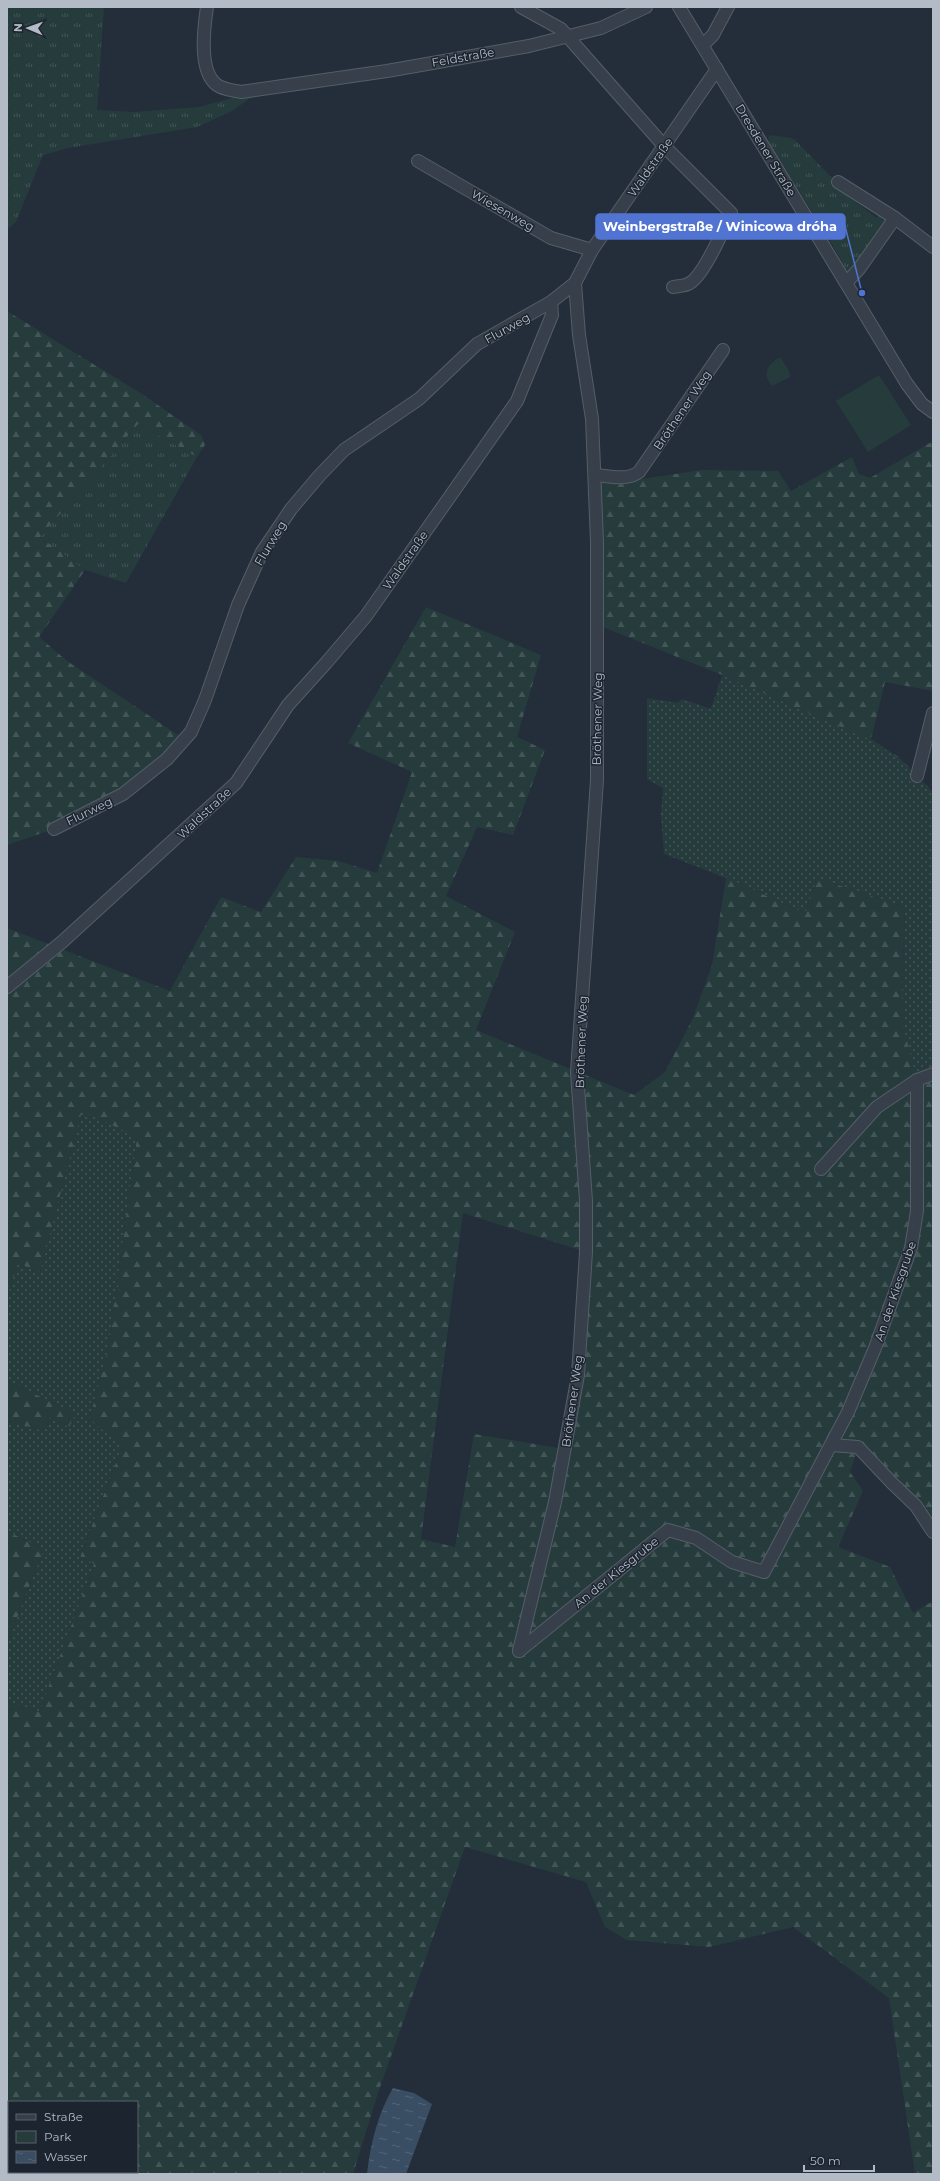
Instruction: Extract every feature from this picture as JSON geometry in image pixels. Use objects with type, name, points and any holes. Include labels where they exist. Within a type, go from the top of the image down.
[{"type":"street","name":"Feldstraße","points":[[207,7],[204,49],[207,71],[216,84],[225,89],[241,92],[386,71],[529,46],[601,28],[646,7]]},
{"type":"street","points":[[521,7],[554,24],[568,37],[665,147],[730,213],[716,246],[698,276],[689,284],[673,288]]},
{"type":"street","name":"Dresdener Straße","points":[[679,7],[907,384],[922,404],[933,412]]},
{"type":"street","points":[[703,45],[713,35],[728,7]]},
{"type":"street","name":"Waldstraße","points":[[7,987],[62,942],[236,783],[288,705],[366,616],[517,401],[552,315],[551,302],[575,283],[592,250],[665,147],[717,69]]},
{"type":"street","name":"Wiesenweg","points":[[418,161],[551,238],[592,250]]},
{"type":"street","points":[[838,182],[895,218],[933,247]]},
{"type":"street","points":[[846,282],[859,269],[895,218]]},
{"type":"street","name":"Bröthener Weg","points":[[519,1651],[555,1502],[579,1368],[586,1252],[586,1201],[577,1072],[597,780],[598,672],[596,475],[590,403],[579,335],[575,283]]},
{"type":"street","name":"Flurweg","points":[[54,829],[123,794],[167,759],[191,732],[205,700],[238,605],[262,552],[290,509],[324,471],[344,450],[419,399],[477,344],[551,302]]},
{"type":"street","name":"Bröthener Weg","points":[[596,475],[620,478],[639,472],[723,350]]},
{"type":"street","points":[[917,776],[933,713]]},
{"type":"street","points":[[822,1169],[877,1107],[916,1080],[933,1074]]},
{"type":"street","name":"An der Kiesgrube","points":[[519,1651],[668,1530],[696,1538],[732,1562],[764,1572],[848,1412],[875,1348],[911,1248],[917,1211],[916,1080]]},
{"type":"street","points":[[831,1445],[858,1447],[916,1506],[933,1532]]},
{"type":"green space","points":[[7,7],[104,7],[97,110],[134,112],[199,107],[273,87],[253,96],[232,111],[197,127],[68,148],[43,155],[16,222],[7,230]]},
{"type":"green space","points":[[769,135],[791,138],[796,141],[835,181],[834,186],[877,218],[881,213],[888,220],[848,273],[819,223],[768,142]]},
{"type":"green space","points":[[7,311],[142,394],[201,435],[205,445],[197,457],[138,424],[40,537],[85,570],[39,637],[67,661],[184,739],[123,794],[54,829],[7,845]]},
{"type":"green space","points":[[778,358],[781,358],[789,371],[790,377],[772,386],[767,378],[767,370]]},
{"type":"green space","points":[[879,375],[911,425],[868,452],[836,401]]},
{"type":"green space","points":[[138,424],[197,457],[126,583],[85,570],[40,537]]},
{"type":"green space","points":[[933,441],[933,691],[885,682],[871,739],[900,758],[933,793],[900,759],[871,740],[722,675],[598,625],[596,475],[636,474],[642,479],[702,470],[778,471],[791,491],[852,457],[859,474],[870,478]]},
{"type":"green space","points":[[426,607],[541,655],[517,737],[545,750],[513,835],[477,827],[446,896],[515,932],[476,1030],[634,1095],[665,1072],[693,1018],[712,965],[726,878],[664,854],[727,878],[805,913],[817,878],[905,907],[902,994],[933,1074],[933,1532],[858,1448],[850,1472],[863,1491],[838,1547],[890,1567],[913,1613],[933,1601],[933,2174],[915,2174],[889,1998],[793,1927],[709,1947],[627,1940],[605,1927],[586,1882],[465,1847],[377,2096],[353,2174],[7,2174],[7,1702],[39,1712],[94,1564],[80,1557],[123,1444],[89,1420],[108,1349],[137,1137],[82,1112],[40,1273],[18,1263],[7,1298],[7,928],[170,991],[221,897],[261,912],[296,857],[338,861],[377,873],[412,772],[348,743]],"holes":[[[463,1213],[586,1252],[565,1449],[474,1434],[455,1547],[421,1539]]]},
{"type":"green space","points":[[722,675],[711,710],[682,699],[711,709]]},
{"type":"green space","points":[[722,675],[871,740],[900,759],[933,793],[933,1074],[917,1080],[904,1029],[902,994],[905,907],[817,878],[805,913],[727,878],[664,854],[661,815],[663,788],[647,779],[647,699],[678,703],[682,699],[711,709]]},
{"type":"green space","points":[[647,698],[678,703],[682,699],[663,788],[647,779]]},
{"type":"green space","points":[[82,1111],[137,1137],[108,1349],[89,1420],[123,1444],[80,1556],[94,1564],[39,1712],[7,1702],[7,1644],[44,1549],[7,1531],[7,1421],[44,1431],[49,1418],[69,1427],[76,1414],[7,1380],[7,1298],[18,1263],[40,1273]]},
{"type":"green space","points":[[7,1380],[76,1414],[70,1427],[49,1418],[44,1431],[7,1421]]},
{"type":"green space","points":[[7,1531],[44,1549],[7,1644]]},
{"type":"water","points":[[393,2088],[414,2093],[432,2104],[406,2174],[367,2174],[370,2152],[379,2119]]},
{"type":"place","name":"Weinbergstraße / Winicowa dróha","points":[[862,293]]}]
